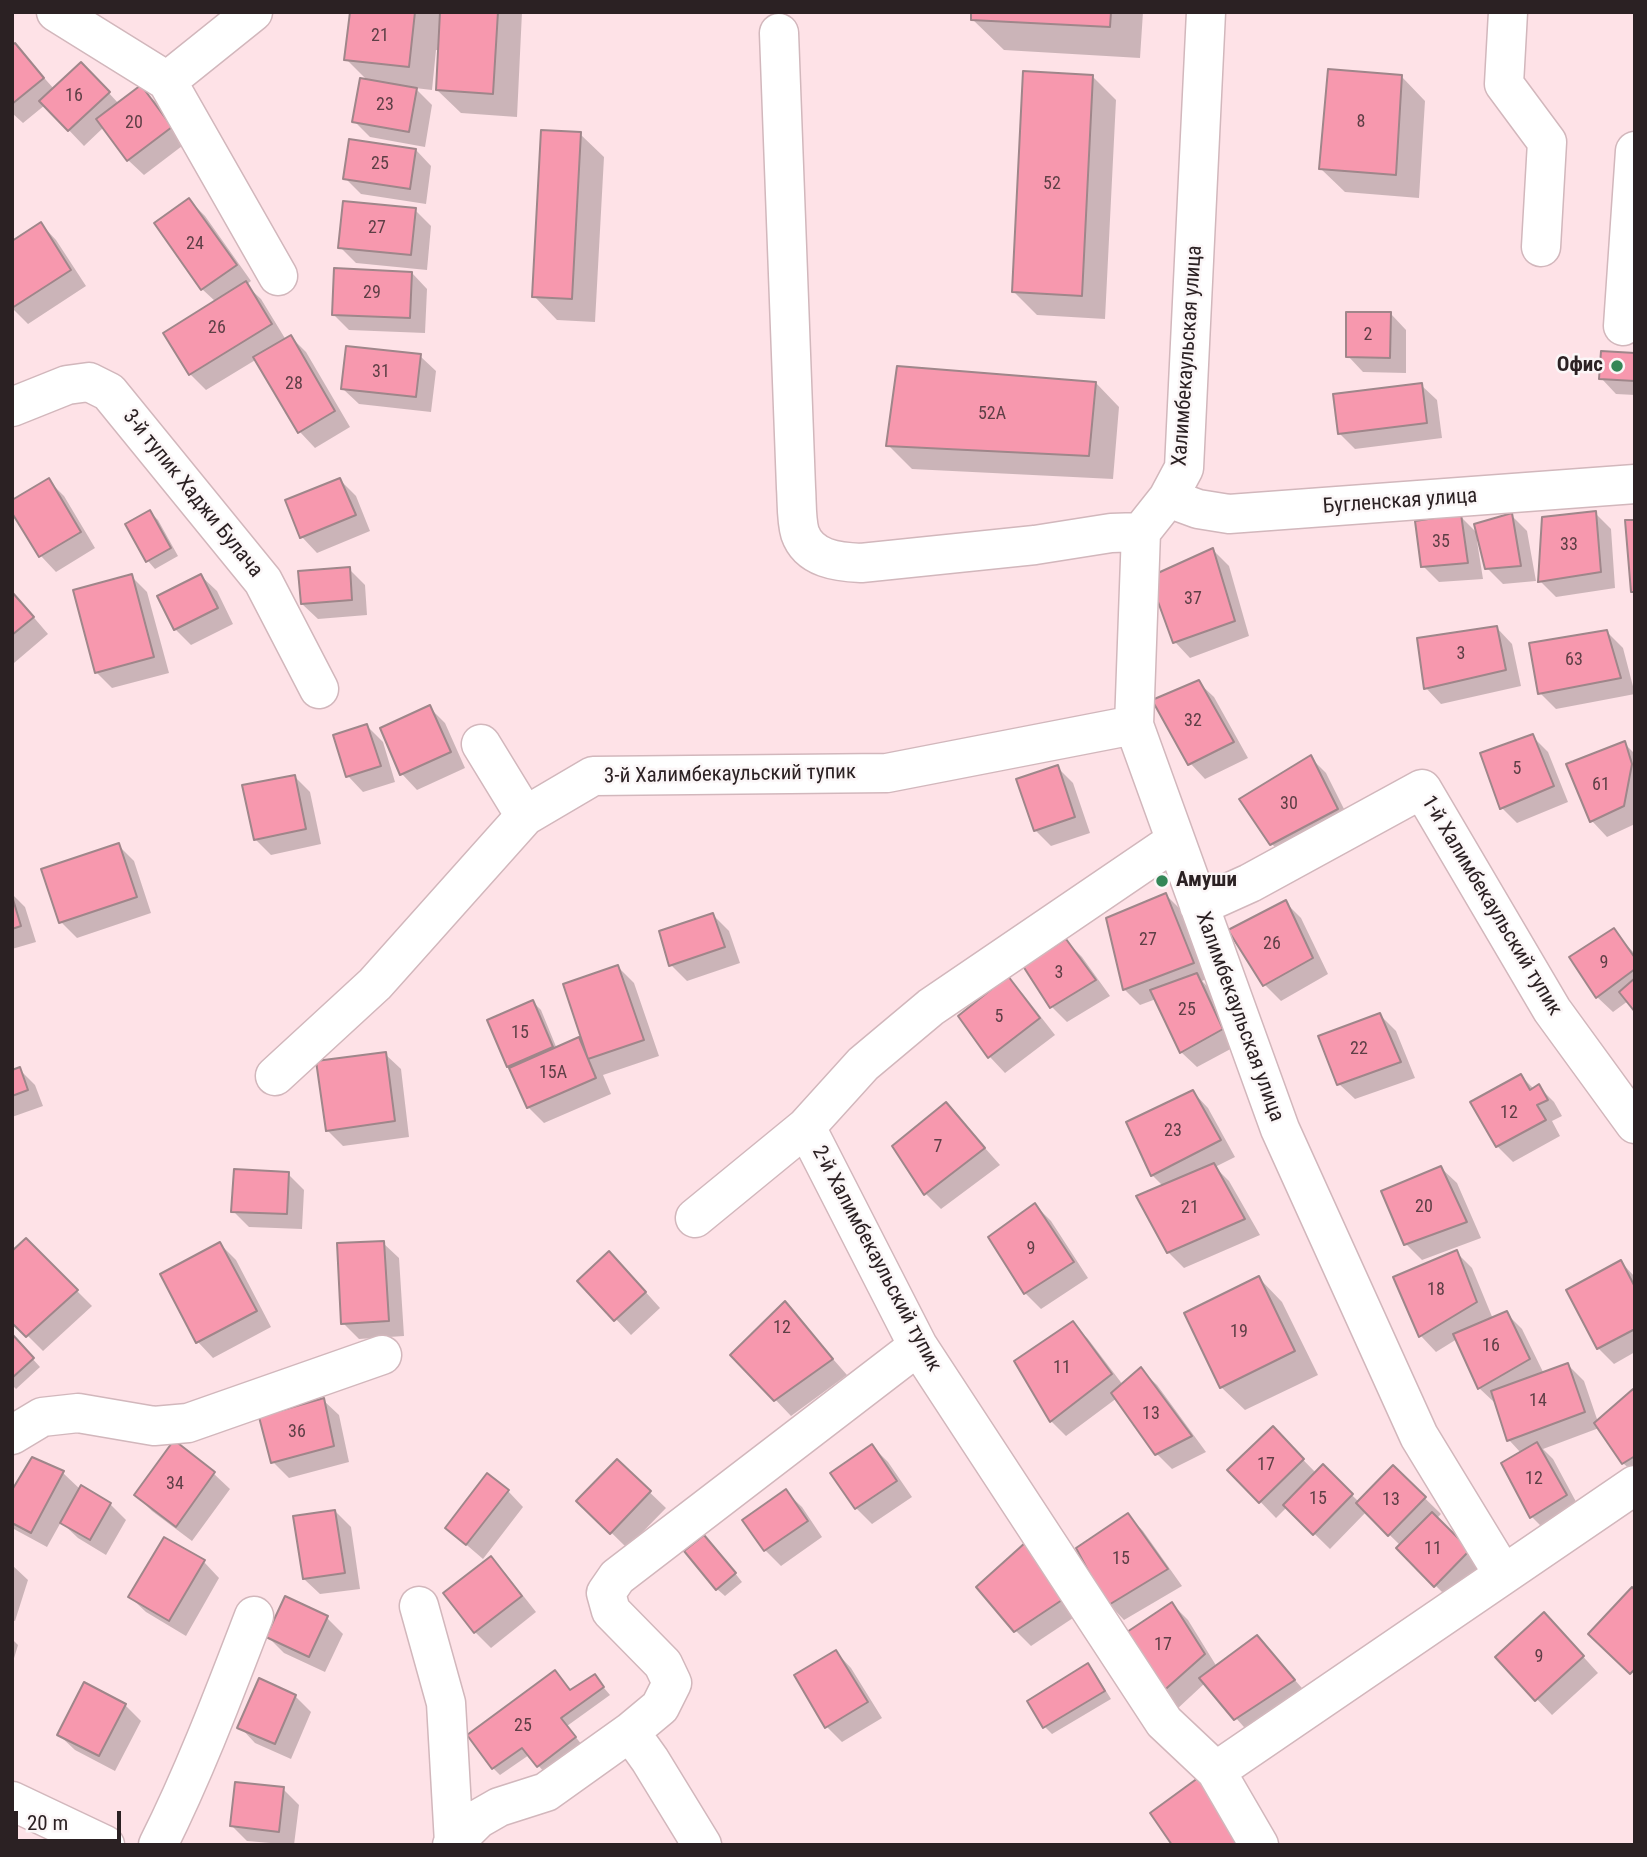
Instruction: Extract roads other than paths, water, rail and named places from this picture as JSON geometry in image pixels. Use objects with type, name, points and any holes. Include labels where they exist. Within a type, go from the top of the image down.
[{"type":"street","points":[[56,12],[167,81],[278,276]]},
{"type":"street","points":[[167,81],[253,12]]},
{"type":"street","name":"Халимбекаульская улица","points":[[1206,12],[1184,468],[1168,498],[1142,532],[1134,725],[1280,1129],[1413,1424],[1503,1574]]},
{"type":"street","points":[[1508,12],[1504,84],[1547,142],[1541,247]]},
{"type":"street","points":[[779,33],[796,488],[801,533],[816,553],[835,562],[861,564],[1035,545],[1111,533],[1142,532]]},
{"type":"street","points":[[1623,326],[1635,151]]},
{"type":"street","name":"3-й тупик Хаджи Булача","points":[[12,407],[66,386],[89,382],[109,393],[264,581],[318,689]]},
{"type":"street","name":"Бугленская улица","points":[[1168,498],[1198,509],[1229,514],[1635,484]]},
{"type":"street","name":"3-й Халимбекаульский тупик","points":[[275,1076],[375,984],[525,816],[593,776],[887,773],[1134,725]]},
{"type":"street","points":[[481,744],[525,816]]},
{"type":"street","name":"1-й Халимбекаульский тупик","points":[[1199,906],[1250,883],[1422,789],[1552,1010],[1635,1124]]},
{"type":"street","name":"2-й Халимбекаульский тупик","points":[[1175,841],[931,1007],[863,1064],[806,1127],[918,1346],[1164,1722],[1216,1771],[1259,1845]]},
{"type":"street","points":[[695,1218],[806,1127]]},
{"type":"street","points":[[453,1844],[478,1819],[499,1807],[546,1792],[630,1732],[660,1707],[672,1683],[663,1664],[611,1611],[606,1593],[617,1577],[918,1346]]},
{"type":"street","points":[[27,1426],[78,1413],[153,1426],[188,1423],[383,1354]]},
{"type":"street","points":[[1216,1771],[1635,1485]]},
{"type":"street","points":[[419,1606],[446,1703],[453,1844]]},
{"type":"street","points":[[158,1845],[207,1739],[254,1616]]},
{"type":"street","points":[[630,1732],[702,1845]]},
{"type":"street","points":[[12,1801],[104,1845]]},
{"type":"place","name":"Офис","points":[[1617,366]]},
{"type":"place","name":"Амуши","points":[[1162,881]]}]
